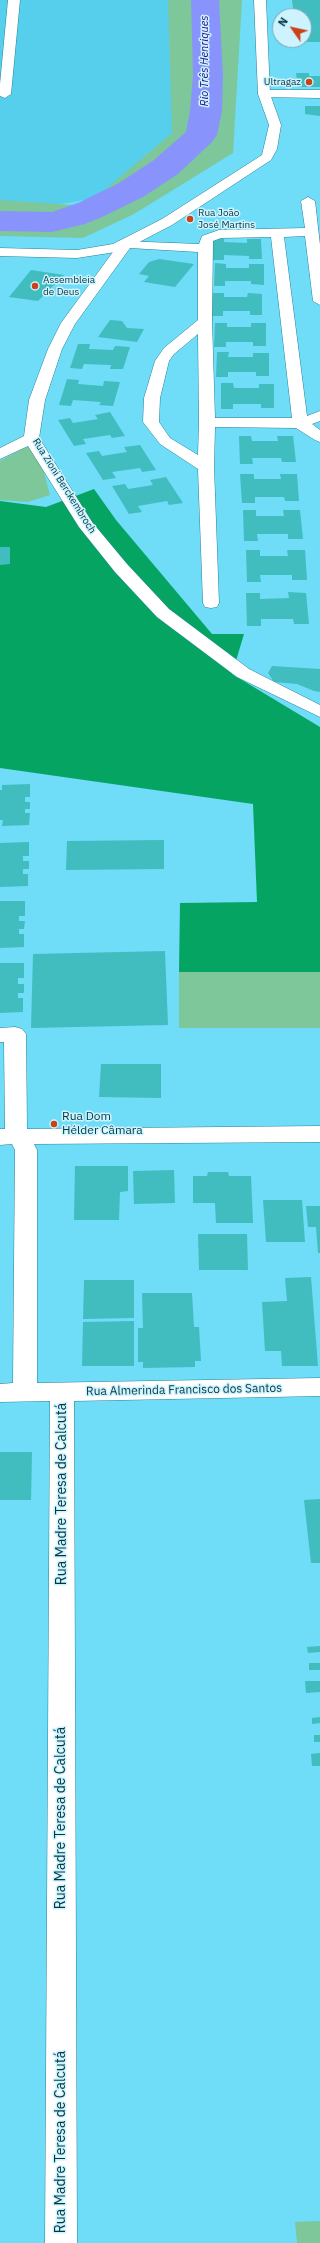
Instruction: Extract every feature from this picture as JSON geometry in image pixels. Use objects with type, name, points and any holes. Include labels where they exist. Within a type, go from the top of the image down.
[{"type":"street","points":[[5,94],[14,0]]},
{"type":"street","points":[[0,252],[77,254],[108,250],[126,244],[206,198],[267,157],[271,149],[275,125],[264,94],[260,0]]},
{"type":"street","points":[[264,94],[320,94]]},
{"type":"street","points":[[308,201],[320,301]]},
{"type":"street","points":[[277,232],[300,423],[320,437]]},
{"type":"street","points":[[211,603],[206,467],[207,422],[205,248],[207,239],[219,234],[312,232]]},
{"type":"street","points":[[126,244],[205,248]]},
{"type":"street","name":"Rua Zioni Berckembroch","points":[[126,244],[68,323],[55,349],[37,400],[31,438],[86,524],[121,568],[164,613],[210,650],[243,673],[320,712]]},
{"type":"street","points":[[205,321],[169,351],[162,361],[152,398],[151,422],[165,441],[206,467]]},
{"type":"street","points":[[207,422],[300,423],[320,416]]},
{"type":"street","points":[[0,454],[31,438]]},
{"type":"street","points":[[7,1034],[15,1128],[10,1137]]},
{"type":"street","points":[[10,1137],[320,1134]]},
{"type":"street","points":[[10,1137],[26,1150],[25,1393]]},
{"type":"street","name":"Rua Almerinda Francisco dos Santos","points":[[0,1393],[320,1387]]},
{"type":"street","name":"Rua Madre Teresa de Calcutá","points":[[61,2243],[62,1392]]},
{"type":"shaded area","points":[[0,0],[173,0],[185,128],[109,189],[89,199],[11,213],[0,212]]},
{"type":"green space","points":[[168,0],[242,0],[233,153],[134,214],[83,238],[0,236],[0,200],[86,206],[172,133]]},
{"type":"green space","points":[[30,447],[38,450],[50,495],[28,502],[0,500],[0,461],[24,448]]},
{"type":"green space","points":[[94,489],[116,520],[212,634],[244,634],[232,674],[320,727],[320,972],[179,972],[180,903],[257,902],[253,804],[0,768],[0,501],[46,507]]},
{"type":"green space","points":[[179,972],[320,972],[320,1028],[179,1028]]},
{"type":"green space","points":[[320,2221],[320,2243],[297,2243],[295,2222]]},
{"type":"building","points":[[292,0],[320,0],[320,42],[312,42],[312,8],[293,8]]},
{"type":"building","name":"Ultragaz","points":[[296,73],[309,73],[309,76],[320,76],[320,87],[298,87]]},
{"type":"building","points":[[305,106],[320,106],[320,116],[305,114]]},
{"type":"building","points":[[213,238],[224,239],[224,242],[247,243],[247,239],[261,239],[262,259],[249,259],[249,256],[224,255],[224,260],[213,260]]},
{"type":"building","points":[[159,259],[194,264],[175,287],[144,282],[149,276],[139,274],[149,262]]},
{"type":"building","points":[[215,263],[226,264],[226,268],[249,268],[249,264],[264,264],[264,285],[251,284],[251,281],[225,281],[225,286],[214,286]]},
{"type":"building","name":"Assembleia de Deus","points":[[31,270],[64,275],[38,301],[9,297]]},
{"type":"building","points":[[212,293],[224,293],[224,297],[247,297],[248,293],[262,294],[262,315],[250,315],[250,311],[223,311],[223,316],[212,316]]},
{"type":"building","points":[[110,320],[122,321],[127,328],[144,329],[137,342],[98,337]]},
{"type":"building","points":[[215,323],[227,323],[227,327],[251,327],[251,323],[266,323],[266,346],[253,346],[253,342],[226,342],[226,347],[214,347]]},
{"type":"building","points":[[78,344],[90,344],[89,349],[113,350],[115,346],[130,347],[123,369],[110,369],[111,365],[84,364],[82,369],[70,368]]},
{"type":"building","points":[[217,352],[229,352],[228,357],[253,357],[253,353],[269,353],[269,376],[256,376],[256,372],[228,372],[228,377],[216,377]]},
{"type":"building","points":[[67,379],[79,380],[78,384],[103,386],[104,381],[120,382],[113,406],[99,405],[101,402],[73,400],[71,406],[59,405]]},
{"type":"building","points":[[221,383],[233,383],[234,388],[259,388],[259,384],[274,384],[274,408],[261,408],[261,404],[233,404],[233,409],[221,409]]},
{"type":"building","points":[[110,412],[125,436],[112,438],[110,435],[83,439],[86,444],[74,446],[58,420],[70,418],[73,423],[98,419],[95,415]]},
{"type":"building","points":[[239,436],[251,436],[252,441],[278,441],[277,436],[293,436],[296,462],[282,462],[281,458],[252,458],[253,464],[240,464]]},
{"type":"building","points":[[140,445],[156,470],[142,472],[140,468],[112,472],[116,478],[103,480],[86,453],[99,451],[102,456],[127,452],[124,447]]},
{"type":"building","points":[[240,474],[254,474],[254,479],[281,479],[280,474],[297,474],[299,501],[285,501],[284,497],[255,497],[255,503],[242,503]]},
{"type":"building","points":[[166,477],[183,503],[169,505],[167,501],[138,506],[142,512],[129,514],[112,486],[125,484],[128,489],[153,485],[150,480]]},
{"type":"building","points":[[243,510],[256,510],[256,516],[284,516],[283,510],[300,510],[303,539],[288,539],[288,534],[257,534],[258,541],[244,541]]},
{"type":"building","points":[[0,547],[10,547],[10,564],[0,565]]},
{"type":"building","points":[[246,550],[260,550],[260,556],[288,556],[287,550],[305,550],[307,580],[292,580],[292,575],[260,575],[261,582],[247,582]]},
{"type":"building","points":[[288,592],[306,593],[309,624],[294,624],[293,619],[261,619],[261,626],[247,626],[246,593],[260,593],[260,599],[289,598]]},
{"type":"building","points":[[272,666],[320,669],[320,692],[297,684],[274,682],[268,673]]},
{"type":"building","points":[[30,784],[30,797],[25,797],[25,802],[30,802],[30,809],[25,809],[25,813],[30,813],[29,825],[2,826],[3,820],[0,820],[0,790],[2,790],[2,785]]},
{"type":"building","points":[[164,840],[164,869],[66,870],[67,841]]},
{"type":"building","points":[[29,842],[29,856],[23,856],[23,861],[29,861],[29,869],[23,869],[23,874],[28,874],[28,886],[0,887],[0,843]]},
{"type":"building","points":[[0,901],[25,901],[25,916],[19,916],[19,921],[25,921],[24,929],[19,929],[19,934],[24,934],[24,947],[0,948]]},
{"type":"building","points":[[165,951],[168,1025],[31,1028],[33,954]]},
{"type":"building","points":[[0,963],[24,963],[24,978],[18,978],[18,984],[24,984],[24,993],[18,993],[18,998],[23,998],[23,1012],[0,1013]]},
{"type":"building","points":[[101,1064],[161,1064],[161,1098],[99,1097]]},
{"type":"building","points":[[75,1166],[128,1166],[128,1191],[120,1192],[119,1220],[74,1220]]},
{"type":"building","points":[[174,1170],[175,1203],[134,1204],[133,1171]]},
{"type":"building","points":[[208,1172],[228,1172],[229,1176],[251,1176],[253,1223],[216,1223],[215,1203],[193,1203],[193,1176],[207,1176]]},
{"type":"building","points":[[263,1200],[302,1200],[305,1242],[266,1242]]},
{"type":"building","points":[[306,1206],[320,1206],[320,1253],[318,1253],[316,1227],[308,1227]]},
{"type":"building","points":[[198,1234],[247,1234],[248,1270],[199,1270]]},
{"type":"building","points":[[311,1277],[318,1366],[282,1366],[281,1351],[265,1351],[262,1302],[287,1301],[285,1278]]},
{"type":"building","points":[[84,1280],[134,1280],[134,1318],[83,1319]]},
{"type":"building","points":[[142,1293],[192,1293],[194,1327],[199,1327],[201,1361],[195,1361],[195,1367],[143,1368],[143,1362],[138,1362],[138,1328],[143,1328]]},
{"type":"building","points":[[134,1321],[134,1366],[82,1366],[83,1322]]},
{"type":"building","points":[[0,1452],[32,1452],[31,1500],[0,1500]]},
{"type":"building","points":[[320,1499],[320,1563],[311,1563],[304,1500]]},
{"type":"building","points":[[320,1646],[320,1652],[308,1653],[307,1647]]},
{"type":"building","points":[[309,1663],[320,1663],[320,1670],[309,1670]]},
{"type":"building","points":[[305,1681],[320,1681],[320,1692],[306,1693]]},
{"type":"building","points":[[320,1717],[320,1723],[312,1724],[312,1718]]},
{"type":"building","points":[[314,1735],[320,1735],[320,1742],[314,1742]]},
{"type":"building","points":[[320,1753],[320,1766],[312,1766],[311,1754]]},
{"type":"waterway","name":"Rio Três Henriques","points":[[0,221],[52,222],[73,217],[90,210],[131,190],[166,167],[201,135],[206,111],[208,76],[205,0]]},
{"type":"place","name":"Ultragaz","points":[[309,82]]},
{"type":"place","name":"Rua João José Martins","points":[[190,219]]},
{"type":"place","name":"Assembleia de Deus","points":[[35,286]]},
{"type":"place","name":"Rua Dom Hélder Câmara","points":[[54,1124]]}]
